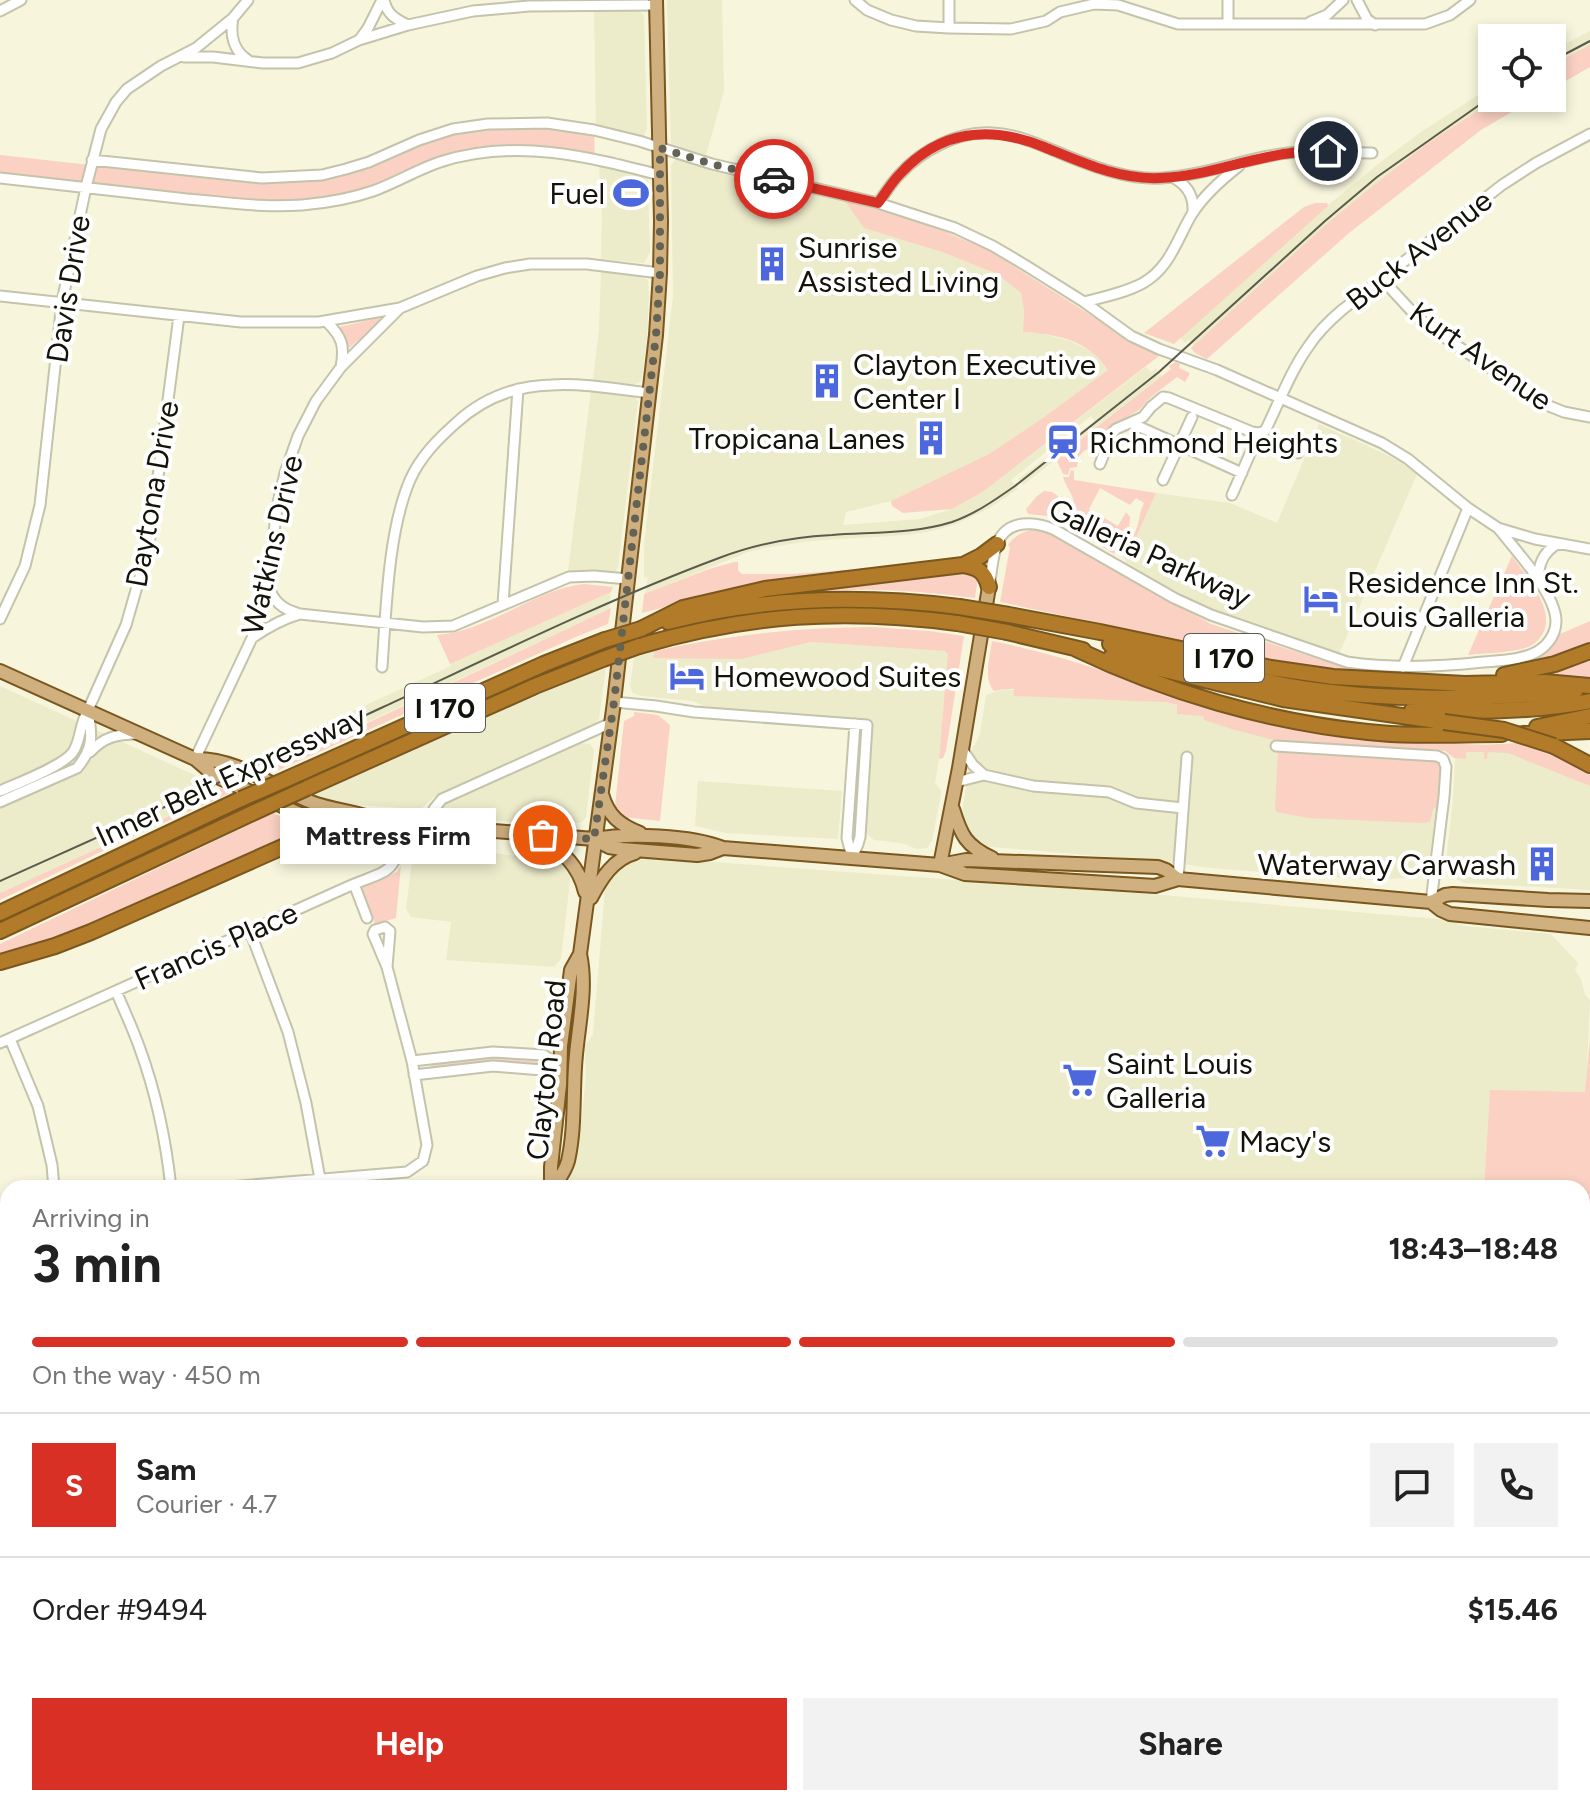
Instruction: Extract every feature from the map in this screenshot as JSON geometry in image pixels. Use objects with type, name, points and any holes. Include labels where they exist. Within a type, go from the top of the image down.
[{"type":"highway","points":[[641,629],[683,608],[765,589],[963,565],[997,544]]},
{"type":"highway","points":[[963,565],[980,570],[989,587]]},
{"type":"highway","name":"Inner Belt Expressway","points":[[0,913],[241,799],[544,664],[641,629],[715,612],[811,601],[891,600],[959,607],[1090,629],[1271,668],[1333,677],[1424,682]]},
{"type":"highway","name":"Inner Belt Expressway","points":[[0,931],[535,686],[639,646],[730,624],[788,616],[837,614],[884,615],[957,623],[1007,632],[1255,694],[1332,707]]},
{"type":"highway","points":[[1026,619],[1075,635],[1197,666],[1329,692],[1458,698],[1549,694],[1590,687]]},
{"type":"highway","points":[[1076,649],[1171,687],[1245,709],[1337,729],[1400,735],[1590,731]]},
{"type":"highway","points":[[1424,682],[1533,670],[1590,651]]},
{"type":"highway","points":[[1424,682],[1564,683],[1590,687]]},
{"type":"highway","points":[[1332,707],[1496,709],[1590,701]]},
{"type":"highway","points":[[1332,707],[1504,730],[1554,746],[1590,765]]},
{"type":"highway","points":[[1489,734],[1590,716]]},
{"type":"highway","points":[[0,962],[91,932],[312,834],[337,826]]},
{"type":"main road","name":"Clayton Road","points":[[558,1180],[568,1160],[574,1116],[575,1058],[584,972],[580,954],[614,702],[656,335],[660,273],[660,148],[656,3]]},
{"type":"main road","points":[[940,865],[989,587]]},
{"type":"main road","points":[[0,671],[195,759],[215,776],[295,813],[337,826],[354,827],[382,822],[594,839],[623,836],[697,840],[723,848],[940,865],[965,874],[1155,886],[1178,879],[1431,902],[1453,894],[1590,901]]},
{"type":"main road","points":[[195,759],[221,761],[308,801],[370,816],[382,822]]},
{"type":"main road","points":[[601,792],[612,817],[620,824],[650,837]]},
{"type":"main road","points":[[952,805],[962,835],[969,844],[998,860]]},
{"type":"main road","points":[[529,834],[552,845],[571,861],[583,883],[586,908]]},
{"type":"main road","points":[[594,839],[609,847],[697,855],[723,848]]},
{"type":"main road","points":[[586,908],[607,871],[616,862],[628,854],[643,851]]},
{"type":"main road","points":[[940,865],[959,860],[998,860],[1158,867],[1178,879]]},
{"type":"main road","points":[[1431,902],[1450,914],[1590,928]]},
{"type":"main road","name":"Clayton Road","points":[[552,1180],[571,970],[580,954]]},
{"type":"street","points":[[0,11],[21,0]]},
{"type":"street","name":"Davis Drive","points":[[0,619],[25,566],[34,535],[62,302],[101,129],[116,102],[144,76],[209,39],[248,0]]},
{"type":"street","points":[[383,0],[389,13],[408,25]]},
{"type":"street","points":[[359,40],[383,0]]},
{"type":"street","points":[[855,0],[867,10],[916,26],[1011,29],[1046,21],[1060,12],[1070,0]]},
{"type":"street","points":[[949,0],[949,28]]},
{"type":"street","points":[[1228,0],[1228,24]]},
{"type":"street","points":[[1298,25],[1327,15],[1343,0]]},
{"type":"street","points":[[1357,0],[1367,19],[1375,25]]},
{"type":"street","points":[[1060,12],[1094,4],[1115,3],[1178,24],[1425,24],[1450,15],[1470,0]]},
{"type":"street","points":[[180,57],[298,63],[408,25],[473,11],[529,3],[656,3]]},
{"type":"street","points":[[233,18],[234,44],[249,61]]},
{"type":"street","points":[[92,160],[246,177],[322,175],[369,162],[453,129],[515,123],[574,127],[639,141],[712,164],[878,203],[955,228],[993,246],[1084,302],[1131,336],[1217,370],[1382,443],[1408,459],[1498,528],[1535,539],[1590,549]]},
{"type":"street","points":[[878,203],[898,175],[920,155],[969,134],[992,133],[1016,137],[1111,172],[1161,178],[1297,152],[1372,153]]},
{"type":"street","name":"Buck Avenue","points":[[1232,495],[1258,435],[1265,431],[1295,367],[1321,329],[1502,185],[1590,134]]},
{"type":"street","points":[[0,178],[248,205],[300,205],[372,191],[441,162],[487,152],[513,150],[567,154],[660,175]]},
{"type":"street","points":[[1084,302],[1130,289],[1160,270],[1204,198],[1242,164]]},
{"type":"street","points":[[1172,177],[1185,186],[1191,195],[1192,214]]},
{"type":"street","points":[[0,296],[241,322],[326,321],[400,308],[477,276],[518,266],[587,264],[660,273]]},
{"type":"street","name":"Kurt Avenue","points":[[1382,279],[1416,316],[1544,404],[1590,417]]},
{"type":"street","name":"Watkins Drive","points":[[195,759],[252,638],[268,583],[277,507],[285,473],[304,425],[316,401],[341,367],[400,308]]},
{"type":"street","name":"Daytona Drive","points":[[0,791],[72,754],[78,743],[82,720],[126,625],[149,545],[179,316]]},
{"type":"street","points":[[326,321],[341,340],[344,353],[341,367]]},
{"type":"street","points":[[382,667],[397,523],[411,478],[436,440],[471,409],[518,389],[571,384],[649,393]]},
{"type":"street","points":[[503,604],[518,389]]},
{"type":"street","points":[[1100,464],[1112,433],[1143,417],[1163,397],[1298,453]]},
{"type":"street","points":[[1163,480],[1192,417]]},
{"type":"street","points":[[1131,423],[1242,473]]},
{"type":"street","points":[[1403,667],[1468,508]]},
{"type":"street","name":"Galleria Parkway","points":[[997,544],[1013,527],[1030,523],[1045,525],[1174,598],[1211,615],[1347,662],[1369,665],[1459,665],[1530,655],[1544,647],[1552,635],[1556,620],[1538,579]]},
{"type":"street","points":[[1498,528],[1538,579]]},
{"type":"street","points":[[989,587],[997,544]]},
{"type":"street","points":[[1538,579],[1541,559],[1557,544]]},
{"type":"street","points":[[268,583],[272,596],[288,611],[423,627],[453,626],[465,622],[569,577],[628,579]]},
{"type":"street","points":[[252,638],[284,618],[300,614]]},
{"type":"street","points":[[614,702],[694,712],[867,725],[860,837],[852,858]]},
{"type":"street","points":[[85,758],[92,733],[88,710]]},
{"type":"street","points":[[431,827],[434,809],[442,799],[611,723]]},
{"type":"street","points":[[852,858],[847,838],[855,724]]},
{"type":"street","points":[[0,802],[77,768],[106,739],[118,734],[139,734]]},
{"type":"street","points":[[1276,746],[1437,756],[1443,759],[1446,767],[1431,902]]},
{"type":"street","points":[[962,749],[984,775]]},
{"type":"street","points":[[1178,879],[1187,757]]},
{"type":"street","points":[[956,782],[984,775],[1033,786],[1109,792],[1136,803],[1183,808]]},
{"type":"street","name":"Francis Place","points":[[0,1043],[384,872],[393,866],[398,855],[402,824]]},
{"type":"street","points":[[354,884],[367,918]]},
{"type":"street","points":[[308,1180],[407,1172],[423,1161],[427,1145],[412,1061],[387,967],[373,934],[375,930],[385,927],[390,931],[387,967]]},
{"type":"street","points":[[250,931],[288,1032],[306,1103],[320,1179]]},
{"type":"street","points":[[116,991],[140,1049],[157,1107],[170,1180]]},
{"type":"street","points":[[10,1039],[38,1106],[53,1180]]},
{"type":"street","points":[[412,1061],[493,1052],[544,1055],[560,1067]]},
{"type":"street","points":[[414,1075],[493,1066],[542,1070],[560,1067]]},
{"type":"shaded area","points":[[667,0],[722,0],[724,91],[706,155],[671,144]]},
{"type":"shaded area","points":[[637,9],[644,15],[647,129],[640,137],[596,126],[594,10]]},
{"type":"shaded area","points":[[1590,31],[1590,45],[1566,58],[1566,44]]},
{"type":"shaded area","points":[[1590,45],[1590,67],[1566,81],[1566,58]]},
{"type":"shaded area","points":[[1478,95],[1478,110],[1425,145],[1365,192],[1194,346],[1189,340],[1185,343],[1180,337],[1316,215],[1421,132]]},
{"type":"shaded area","points":[[1478,110],[1512,112],[1481,130],[1349,233],[1207,359],[1195,353],[1191,348],[1323,227],[1425,145]]},
{"type":"shaded area","points":[[488,124],[594,130],[595,160],[567,154],[463,157],[372,191],[300,205],[0,178],[0,155],[230,176],[322,175],[419,140]]},
{"type":"shaded area","points":[[677,159],[845,201],[865,228],[942,252],[997,274],[1021,293],[1023,332],[1041,333],[1070,341],[1093,352],[1108,370],[989,454],[891,501],[846,512],[843,525],[920,519],[952,509],[984,491],[1146,367],[1151,372],[1156,368],[1162,376],[1023,485],[1018,479],[1095,421],[1091,416],[1011,480],[1018,489],[988,509],[956,524],[906,535],[810,541],[765,548],[645,594],[648,577],[644,578],[644,544],[673,296],[671,166]]},
{"type":"shaded area","points":[[599,165],[648,179],[650,252],[644,263],[601,259]]},
{"type":"shaded area","points":[[845,201],[922,222],[988,250],[1159,356],[984,491],[952,509],[903,513],[892,506],[891,501],[989,454],[1108,370],[1080,344],[1051,335],[1023,332],[1021,293],[997,274],[942,252],[864,228]]},
{"type":"shaded area","points":[[1327,203],[1328,206],[1174,344],[1144,333],[1304,207]]},
{"type":"shaded area","points":[[601,271],[638,275],[648,280],[647,339],[642,377],[635,384],[593,380]]},
{"type":"shaded area","points":[[379,318],[381,321],[348,349],[339,327]]},
{"type":"shaded area","points":[[1175,362],[1180,364],[1179,368],[1190,373],[1185,382],[1177,377],[1139,410],[1107,429],[1100,443],[1079,456],[1077,467],[1070,468],[1068,475],[1063,474],[1056,459],[1171,369],[1169,366]]},
{"type":"shaded area","points":[[591,391],[634,396],[638,401],[618,567],[609,573],[568,571]]},
{"type":"shaded area","points":[[1319,424],[1383,453],[1417,474],[1339,654],[1206,608],[1125,564],[1156,493],[1230,503],[1277,523]]},
{"type":"shaded area","points":[[1071,470],[1074,471],[1074,480],[1156,493],[1126,560],[1123,556],[1135,533],[1144,503],[1136,498],[1130,505],[1100,488],[1089,509],[1118,526],[1126,512],[1130,517],[1129,528],[1114,554],[1070,527],[1068,521],[1074,502],[1063,477],[1069,477]]},
{"type":"shaded area","points":[[1044,491],[1058,496],[1060,508],[1047,516],[1028,514],[1026,509]]},
{"type":"shaded area","points":[[1036,529],[1046,531],[1211,624],[1352,670],[1290,664],[1000,602],[1008,545],[1020,534]]},
{"type":"shaded area","points":[[1512,556],[1542,603],[1546,624],[1543,633],[1536,642],[1525,648],[1468,655]]},
{"type":"shaded area","points":[[738,562],[738,570],[742,574],[845,570],[846,573],[727,591],[642,613],[644,594]]},
{"type":"shaded area","points":[[966,570],[978,577],[975,598],[894,590],[812,593],[812,589]]},
{"type":"shaded area","points":[[584,584],[613,587],[611,592],[450,664],[437,635],[476,626],[566,587]]},
{"type":"shaded area","points":[[611,592],[609,609],[267,769],[246,760],[450,664]]},
{"type":"shaded area","points":[[611,608],[608,624],[272,773],[266,771]]},
{"type":"shaded area","points":[[1590,621],[1590,644],[1536,663],[1535,659],[1550,649],[1560,634]]},
{"type":"shaded area","points":[[874,627],[964,636],[943,758],[939,759],[948,654],[945,651],[811,642],[742,659],[653,658],[655,651],[736,636],[819,628]]},
{"type":"shaded area","points":[[992,641],[1301,730],[1402,742],[1532,745],[1590,773],[1590,786],[1508,753],[1488,752],[1487,759],[1484,759],[1484,752],[1466,752],[1466,759],[1454,758],[1438,750],[1274,740],[1204,720],[1203,716],[1177,714],[1177,705],[1165,702],[1014,696],[1014,689],[994,691],[991,686],[988,668]]},
{"type":"shaded area","points":[[811,642],[949,651],[935,783],[941,794],[932,841],[927,848],[917,849],[901,843],[874,840],[867,834],[871,721],[748,714],[692,701],[641,696],[633,693],[630,687],[634,657],[655,651],[653,655],[742,659]]},
{"type":"shaded area","points":[[1590,658],[1590,679],[1533,677],[1561,669]]},
{"type":"shaded area","points":[[606,667],[597,722],[442,793],[421,809],[341,804],[314,795],[526,700]]},
{"type":"shaded area","points":[[0,686],[203,779],[200,781],[223,791],[0,893]]},
{"type":"shaded area","points":[[1004,689],[1165,702],[1247,726],[1355,740],[1443,744],[1438,813],[1428,867],[1420,877],[1373,880],[981,846],[963,826],[962,811],[972,750],[980,734],[986,695]]},
{"type":"shaded area","points":[[634,712],[658,715],[670,725],[660,821],[622,817],[616,811],[624,721],[634,716]]},
{"type":"shaded area","points":[[581,743],[590,744],[594,750],[586,817],[581,823],[501,821],[442,810],[449,801]]},
{"type":"shaded area","points":[[1456,744],[1492,745],[1590,786],[1590,890],[1464,883],[1453,877],[1446,862]]},
{"type":"shaded area","points":[[1278,750],[1440,762],[1438,807],[1433,809],[1430,822],[1422,823],[1308,818],[1277,812]]},
{"type":"shaded area","points":[[698,781],[842,791],[838,839],[726,833],[695,826]]},
{"type":"shaded area","points":[[218,789],[230,793],[0,900],[0,893],[222,792]]},
{"type":"shaded area","points":[[273,813],[313,830],[125,914],[0,958],[0,944]]},
{"type":"shaded area","points":[[414,844],[562,861],[571,873],[561,959],[554,967],[446,960],[451,922],[411,917],[406,909]]},
{"type":"shaded area","name":"Saint Louis Galleria","points":[[657,858],[1162,895],[1449,920],[1464,926],[1551,934],[1578,963],[1575,970],[1590,1000],[1586,1092],[1490,1091],[1484,1180],[567,1180],[582,1117],[585,1045],[593,1035],[605,889],[615,871],[636,860]]},
{"type":"shaded area","points":[[401,865],[396,918],[375,924],[362,888],[397,872]]},
{"type":"shaded area","points":[[1590,1039],[1590,1180],[1484,1180],[1490,1090],[1585,1092]]},
{"type":"shaded area","points":[[490,1058],[537,1060],[545,1066],[431,1070],[430,1067],[433,1064]]},
{"type":"tram line","points":[[1566,54],[1590,41]]},
{"type":"tram line","points":[[0,881],[591,611],[719,558],[789,539],[923,529],[952,522],[977,511],[1015,486],[1159,372],[1377,177],[1478,106]]},
{"type":"way so far","points":[[543,835],[594,839],[614,702],[656,335],[660,273],[660,148],[774,179]]},
{"type":"place","name":"Fuel","points":[[631,193]]},
{"type":"place","name":"Sunrise Assisted Living","points":[[772,264]]},
{"type":"place","name":"Clayton Executive Center I","points":[[827,381]]},
{"type":"place","name":"Tropicana Lanes","points":[[931,438]]},
{"type":"place","name":"Richmond Heights","points":[[1063,442]]},
{"type":"place","name":"Residence Inn St. Louis Galleria","points":[[1321,599]]},
{"type":"place","name":"Homewood Suites","points":[[687,676]]},
{"type":"place","name":"Mattress Firm","points":[[543,835]]},
{"type":"place","name":"Waterway Carwash","points":[[1542,864]]},
{"type":"place","name":"Saint Louis Galleria","points":[[1080,1080]]},
{"type":"place","name":"Macy's","points":[[1213,1141]]},
{"type":"route","points":[[774,179],[878,203],[898,175],[920,155],[969,134],[992,133],[1016,137],[1111,172],[1161,178],[1266,157],[1328,151]]}]
